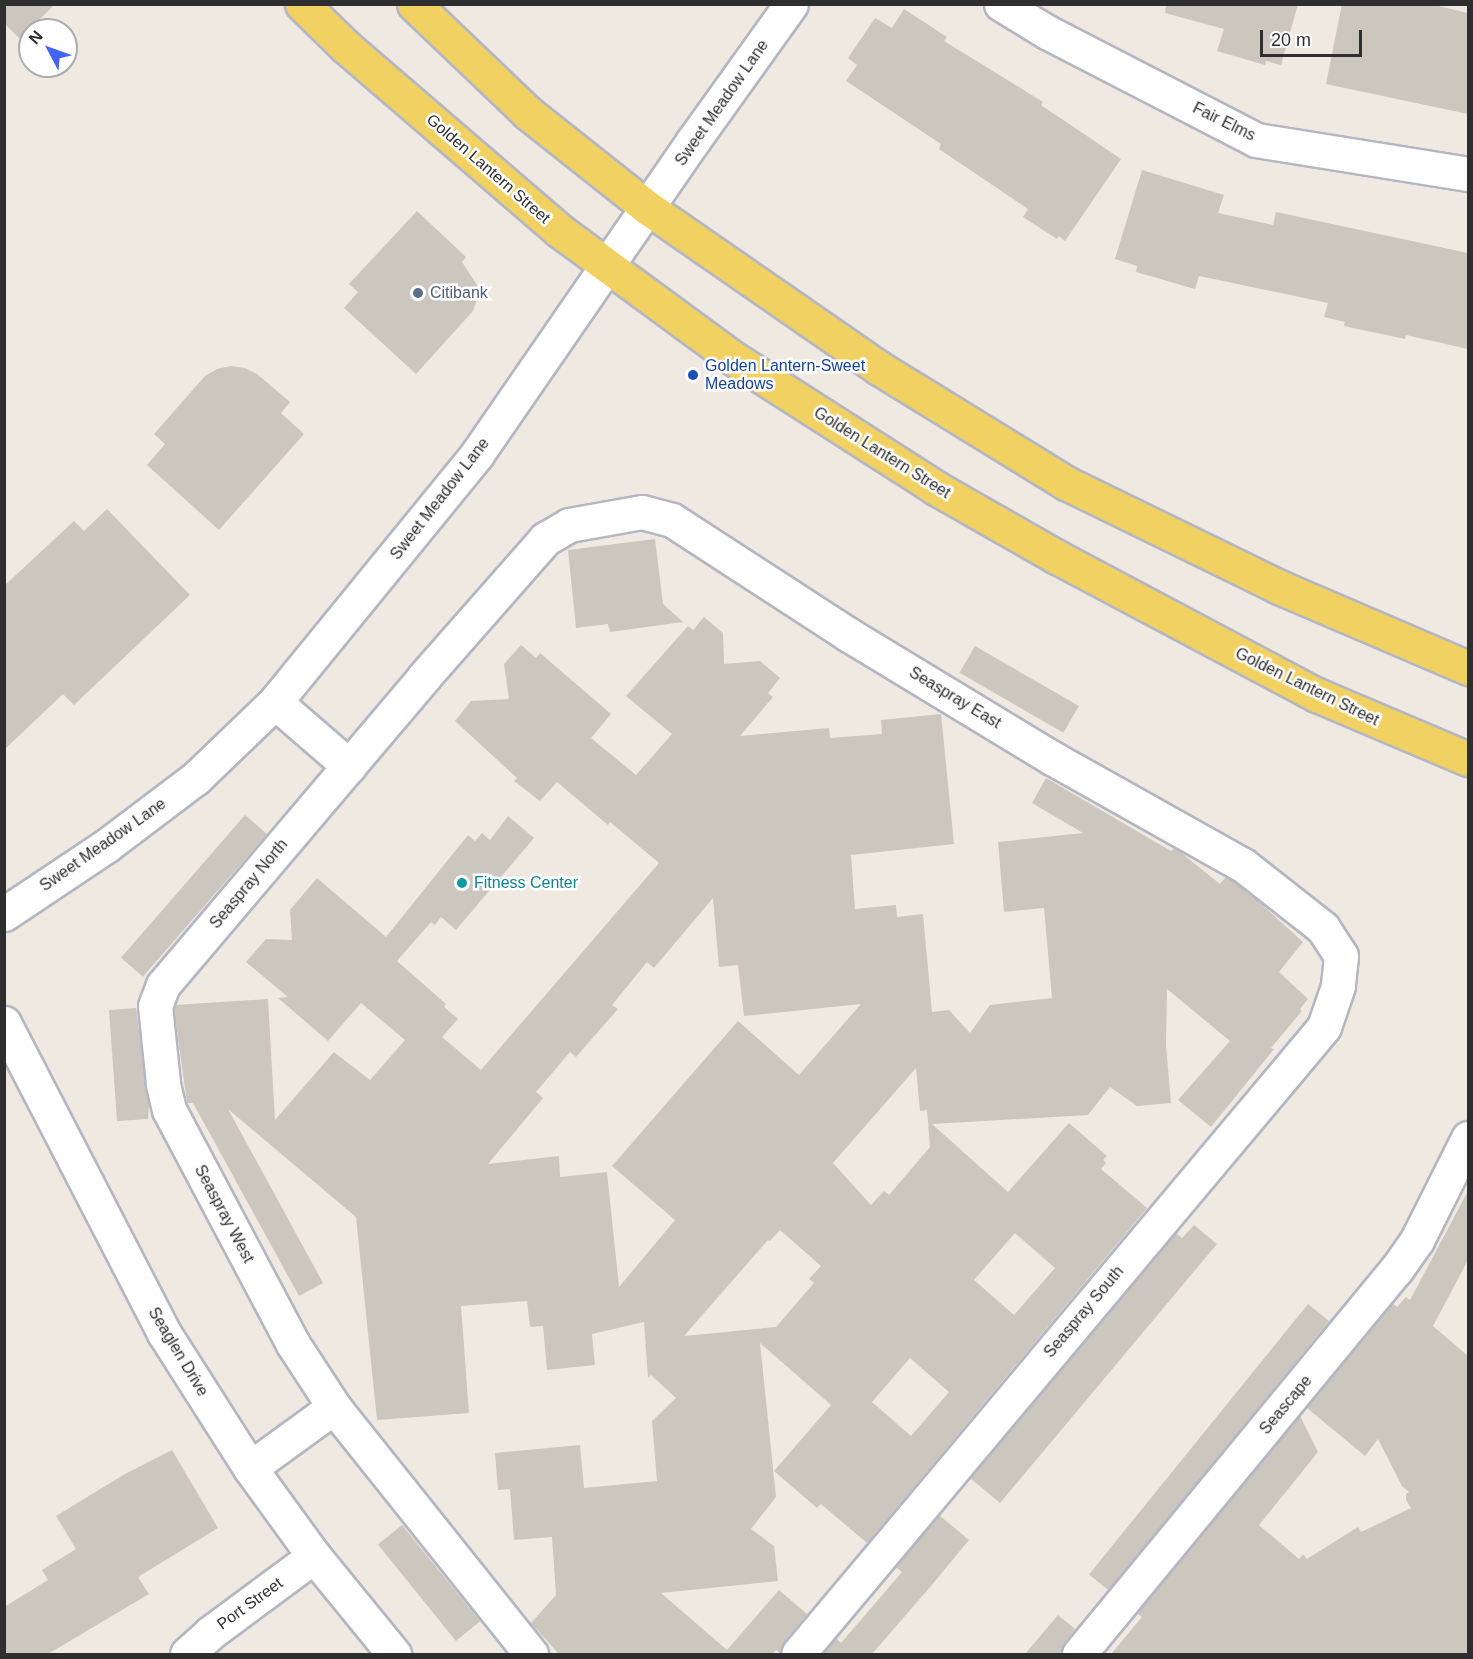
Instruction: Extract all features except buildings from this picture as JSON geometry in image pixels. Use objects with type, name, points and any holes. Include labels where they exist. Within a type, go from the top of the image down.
[{"type":"main road","name":"Golden Lantern Street","points":[[302,4],[345,46],[561,231],[733,358],[936,488],[1057,557],[1317,695],[1468,759]]},
{"type":"main road","points":[[414,4],[528,113],[648,208],[879,368],[1066,483],[1279,587],[1468,668]]},
{"type":"street","name":"Sweet Meadow Lane","points":[[4,914],[106,846],[196,778],[274,702],[457,481],[792,4]]},
{"type":"street","name":"Fair Elms","points":[[1001,4],[1047,32],[1256,140],[1468,174]]},
{"type":"street","name":"Seaspray East","points":[[545,540],[569,525],[642,512],[672,520],[849,635],[1052,758],[1243,865],[1323,928],[1341,956]]},
{"type":"street","name":"Seaspray North","points":[[156,1006],[163,985],[545,540]]},
{"type":"street","points":[[274,702],[349,766]]},
{"type":"street","name":"Seaspray South","points":[[798,1654],[1324,1027],[1338,986],[1341,956]]},
{"type":"street","name":"Seaspray West","points":[[156,1006],[163,1083],[169,1110],[293,1344],[334,1407],[531,1654]]},
{"type":"street","name":"Seaglen Drive","points":[[4,1023],[164,1333],[250,1468],[314,1556],[394,1654]]},
{"type":"street","name":"Seascape","points":[[1079,1654],[1396,1270],[1417,1240],[1468,1138]]},
{"type":"street","points":[[250,1468],[334,1407]]},
{"type":"street","name":"Port Street","points":[[188,1654],[210,1634],[314,1556]]},
{"type":"place","name":"Citibank","points":[[418,293]]},
{"type":"place","name":"Golden Lantern-Sweet Meadows","points":[[693,375]]},
{"type":"place","name":"Fitness Center","points":[[462,883]]}]
